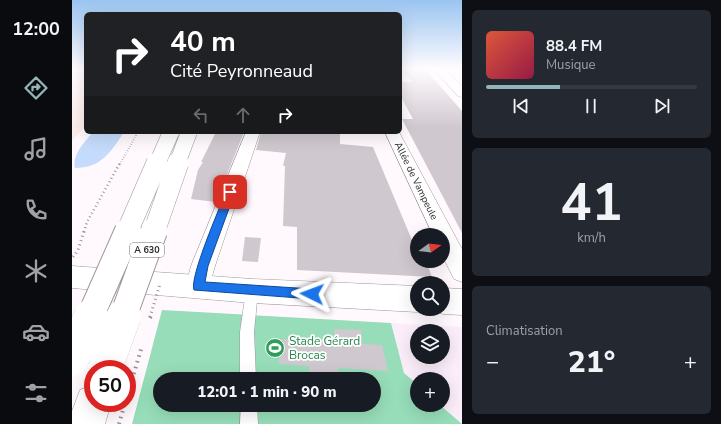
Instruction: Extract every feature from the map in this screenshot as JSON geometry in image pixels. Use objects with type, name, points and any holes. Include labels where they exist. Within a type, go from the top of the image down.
[{"type":"main road","name":"A 630","points":[[72,359],[170,134]]},
{"type":"main road","name":"A 630","points":[[109,360],[188,134]]},
{"type":"main road","points":[[72,277],[252,291],[410,299]]},
{"type":"main road","points":[[450,301],[462,302]]},
{"type":"main road","points":[[86,424],[90,412]]},
{"type":"street","points":[[198,286],[202,266],[252,134]]},
{"type":"street","name":"Allée de Vampeule","points":[[393,134],[462,272]]},
{"type":"lane","points":[[248,372],[247,332],[252,291]]},
{"type":"lane","points":[[249,412],[249,424]]},
{"type":"path","points":[[72,259],[78,250],[87,222],[137,134]]},
{"type":"path","points":[[119,424],[122,412]]},
{"type":"shaded area","points":[[72,89],[84,89],[84,127],[72,141]]},
{"type":"shaded area","points":[[391,323],[410,324],[410,364],[450,364],[450,326],[462,327],[462,424],[448,412],[450,412],[450,372],[410,372],[410,378],[404,373]]},
{"type":"green space","name":"Stade Gérard Brocas","points":[[162,310],[391,323],[404,373],[410,378],[410,412],[448,412],[462,424],[132,424]]},
{"type":"water","points":[[91,134],[123,134],[110,152],[99,162],[84,167],[75,168],[75,158],[83,144]]},
{"type":"building","points":[[402,89],[442,89],[462,111],[462,233],[402,119],[413,119],[402,99]]},
{"type":"building","points":[[215,134],[243,134],[216,202],[191,199],[198,170]]},
{"type":"building","points":[[260,134],[340,134],[340,144],[373,147],[410,235],[410,268],[429,268],[432,276],[297,270],[297,227],[283,226],[285,166],[283,166],[286,153],[256,150]]},
{"type":"building","points":[[245,237],[261,238],[258,262],[242,261]]},
{"type":"building","points":[[334,329],[361,330],[363,344],[382,345],[388,371],[338,368],[338,372],[309,372],[309,366],[279,364],[280,339],[335,340]]},
{"type":"place","name":"Stade Gérard Brocas","points":[[275,348]]},
{"type":"route","points":[[230,192],[202,266],[198,286],[252,291],[312,294]]}]
